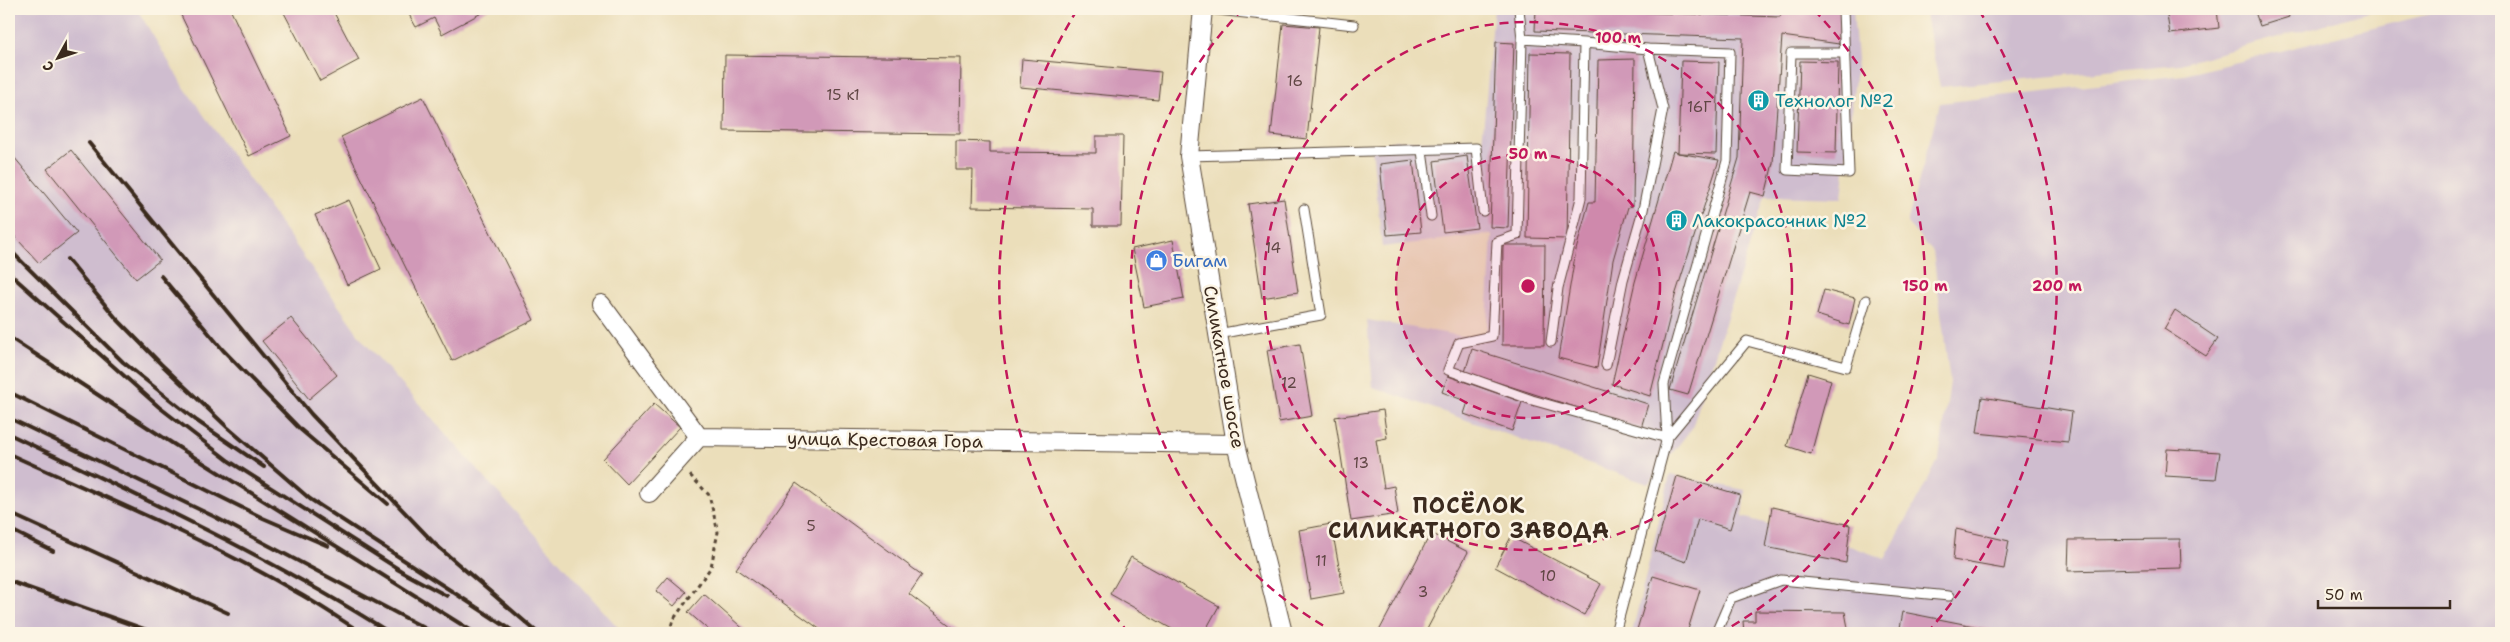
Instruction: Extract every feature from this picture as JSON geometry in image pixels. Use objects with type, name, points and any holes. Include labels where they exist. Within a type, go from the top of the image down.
[{"type":"street","name":"Силикатное шоссе","points":[[1203,9],[1189,156],[1236,444],[1283,633]]},
{"type":"street","points":[[602,304],[698,438],[648,493]]},
{"type":"street","name":"улица Крестовая Гора","points":[[698,438],[1236,444]]},
{"type":"lane","points":[[1209,9],[1354,24]]},
{"type":"lane","points":[[1519,9],[1522,39],[1517,235],[1497,242],[1492,336],[1459,343],[1448,370],[1532,400],[1667,438]]},
{"type":"lane","points":[[1843,9],[1845,53],[1849,173],[1787,170],[1791,53],[1845,53]]},
{"type":"lane","points":[[1522,39],[1648,49],[1730,52],[1727,161],[1664,384],[1667,438],[1615,633]]},
{"type":"lane","points":[[1551,342],[1558,288],[1581,198],[1584,43]]},
{"type":"lane","points":[[1606,365],[1623,280],[1643,210],[1663,109],[1648,49]]},
{"type":"lane","points":[[1189,156],[1476,148],[1483,211]]},
{"type":"lane","points":[[1422,151],[1431,216]]},
{"type":"lane","points":[[1218,334],[1321,315],[1304,209]]},
{"type":"lane","points":[[1667,438],[1747,341],[1846,367],[1866,300]]},
{"type":"lane","points":[[1716,633],[1731,598],[1781,580],[1949,596]]},
{"type":"path","points":[[669,633],[673,620],[711,567],[718,532],[709,495],[677,462]]},
{"type":"shaded area","points":[[9,9],[137,9],[184,87],[364,342],[623,633],[9,633]]},
{"type":"shaded area","points":[[1494,9],[1853,9],[1857,59],[1842,198],[1765,196],[1692,428],[1648,484],[1373,387],[1367,320],[1486,340],[1492,234],[1382,247],[1372,147],[1396,140],[1482,143]]},
{"type":"shaded area","points":[[1924,9],[2380,9],[2180,64],[1940,87]]},
{"type":"shaded area","points":[[2450,9],[2501,9],[2501,633],[1632,633],[1670,475],[1745,490],[1742,517],[1853,547],[1885,559],[1939,459],[1950,382],[1933,252],[1907,223],[1940,103],[2184,75]]},
{"type":"building","points":[[178,9],[230,9],[291,136],[249,156]]},
{"type":"building","points":[[282,9],[332,9],[359,60],[320,81]]},
{"type":"building","points":[[406,9],[489,9],[442,34],[434,18],[416,27]]},
{"type":"building","name":"Технолог №2","points":[[1536,9],[1780,17],[1782,9],[1840,9],[1839,44],[1782,36],[1773,163],[1765,196],[1750,192],[1688,395],[1670,390],[1739,158],[1743,38],[1535,31]]},
{"type":"building","points":[[2166,9],[2217,9],[2219,28],[2170,34]]},
{"type":"building","points":[[2254,9],[2287,9],[2289,17],[2260,26]]},
{"type":"building","points":[[1283,24],[1319,27],[1307,139],[1271,135]]},
{"type":"building","points":[[1496,42],[1514,43],[1508,228],[1490,227]]},
{"type":"building","points":[[1530,53],[1570,54],[1567,239],[1527,238]]},
{"type":"building","points":[[725,55],[961,58],[960,134],[724,131]]},
{"type":"building","points":[[1022,59],[1161,72],[1158,100],[1020,87]]},
{"type":"building","points":[[1635,59],[1633,206],[1628,207],[1613,260],[1597,368],[1558,358],[1576,250],[1589,202],[1595,202],[1598,60]]},
{"type":"building","points":[[1681,61],[1719,62],[1716,154],[1678,153]]},
{"type":"building","points":[[1800,61],[1838,62],[1836,153],[1797,152]]},
{"type":"building","points":[[423,97],[534,320],[452,361],[341,137]]},
{"type":"building","points":[[1096,136],[1123,136],[1121,226],[1093,226],[1093,209],[972,207],[973,170],[956,170],[956,141],[990,142],[990,152],[1096,153]]},
{"type":"building","points":[[71,150],[160,260],[136,279],[47,169]]},
{"type":"building","points":[[9,151],[77,233],[39,263],[9,230]]},
{"type":"building","name":"Лакокрасочник №2","points":[[1673,151],[1719,160],[1675,296],[1650,396],[1612,384],[1635,282]]},
{"type":"building","points":[[1467,156],[1477,228],[1443,232],[1434,161]]},
{"type":"building","points":[[1413,160],[1421,232],[1387,235],[1380,164]]},
{"type":"building","points":[[1284,199],[1298,292],[1262,298],[1248,204]]},
{"type":"building","points":[[349,200],[381,269],[347,285],[315,215]]},
{"type":"building","name":"Бигам","points":[[1173,240],[1184,299],[1144,307],[1132,249]]},
{"type":"building","points":[[1503,245],[1545,245],[1544,345],[1502,345]]},
{"type":"building","points":[[1824,290],[1855,298],[1849,325],[1817,315]]},
{"type":"building","points":[[2175,310],[2218,339],[2206,356],[2164,329]]},
{"type":"building","points":[[291,318],[337,375],[309,399],[262,341]]},
{"type":"building","points":[[1300,344],[1312,416],[1279,422],[1267,350]]},
{"type":"building","points":[[1472,349],[1648,404],[1641,428],[1465,372]]},
{"type":"building","points":[[1808,373],[1831,380],[1811,454],[1787,446]]},
{"type":"building","points":[[1448,376],[1522,402],[1512,431],[1464,414],[1468,402],[1442,392]]},
{"type":"building","points":[[1982,397],[2072,412],[2068,442],[1977,433]]},
{"type":"building","points":[[654,404],[680,427],[627,484],[603,459]]},
{"type":"building","points":[[1383,410],[1387,438],[1376,440],[1384,488],[1394,486],[1398,514],[1351,521],[1335,417]]},
{"type":"building","points":[[2167,449],[2220,452],[2216,479],[2165,476]]},
{"type":"building","points":[[1677,476],[1740,495],[1730,529],[1698,519],[1686,562],[1655,551]]},
{"type":"building","points":[[796,483],[922,575],[909,594],[960,633],[825,633],[736,569]]},
{"type":"building","points":[[1772,507],[1850,525],[1846,563],[1765,547]]},
{"type":"building","points":[[1331,524],[1344,593],[1311,599],[1299,530]]},
{"type":"building","points":[[1956,529],[2009,541],[2004,569],[1953,560]]},
{"type":"building","points":[[1431,533],[1468,552],[1425,633],[1383,633],[1379,631]]},
{"type":"building","points":[[1511,537],[1601,584],[1584,615],[1495,567]]},
{"type":"building","points":[[2180,539],[2181,568],[2068,571],[2069,540]]},
{"type":"building","points":[[1131,557],[1219,606],[1204,633],[1179,633],[1110,594]]},
{"type":"building","points":[[1653,576],[1700,590],[1687,633],[1636,633]]},
{"type":"building","points":[[668,577],[686,592],[674,606],[656,591]]},
{"type":"building","points":[[704,594],[748,633],[712,633],[688,612]]},
{"type":"building","points":[[1755,611],[1845,612],[1849,633],[1744,633],[1743,621],[1755,621]]},
{"type":"building","points":[[1903,612],[2004,632],[2004,633],[1899,633]]},
{"type":"railway","points":[[89,143],[311,414],[434,543]]},
{"type":"railway","points":[[9,249],[123,362],[197,421],[264,467]]},
{"type":"railway","points":[[67,259],[116,318],[161,364],[227,427],[310,499],[516,633]]},
{"type":"railway","points":[[9,273],[159,407],[229,461],[403,572]]},
{"type":"railway","points":[[161,276],[223,350],[301,430],[388,504]]},
{"type":"railway","points":[[9,337],[178,447],[475,633]]},
{"type":"railway","points":[[9,392],[263,518],[328,546]]},
{"type":"railway","points":[[9,418],[213,516],[434,633]]},
{"type":"railway","points":[[9,434],[154,504],[298,578],[390,633]]},
{"type":"railway","points":[[9,454],[228,555],[306,598],[362,633]]},
{"type":"railway","points":[[9,513],[228,613]]},
{"type":"railway","points":[[9,529],[53,551]]},
{"type":"railway","points":[[428,538],[538,633]]},
{"type":"railway","points":[[397,569],[447,596]]},
{"type":"railway","points":[[9,581],[155,633]]},
{"type":"place","name":"Технолог №2","points":[[1759,101]]},
{"type":"place","name":"Лакокрасочник №2","points":[[1676,221]]},
{"type":"place","name":"Бигам","points":[[1156,261]]},
{"type":"district","name":"ПОСЁЛОК СИЛИКАТНОГО ЗАВОДА","points":[[1469,518]]}]
